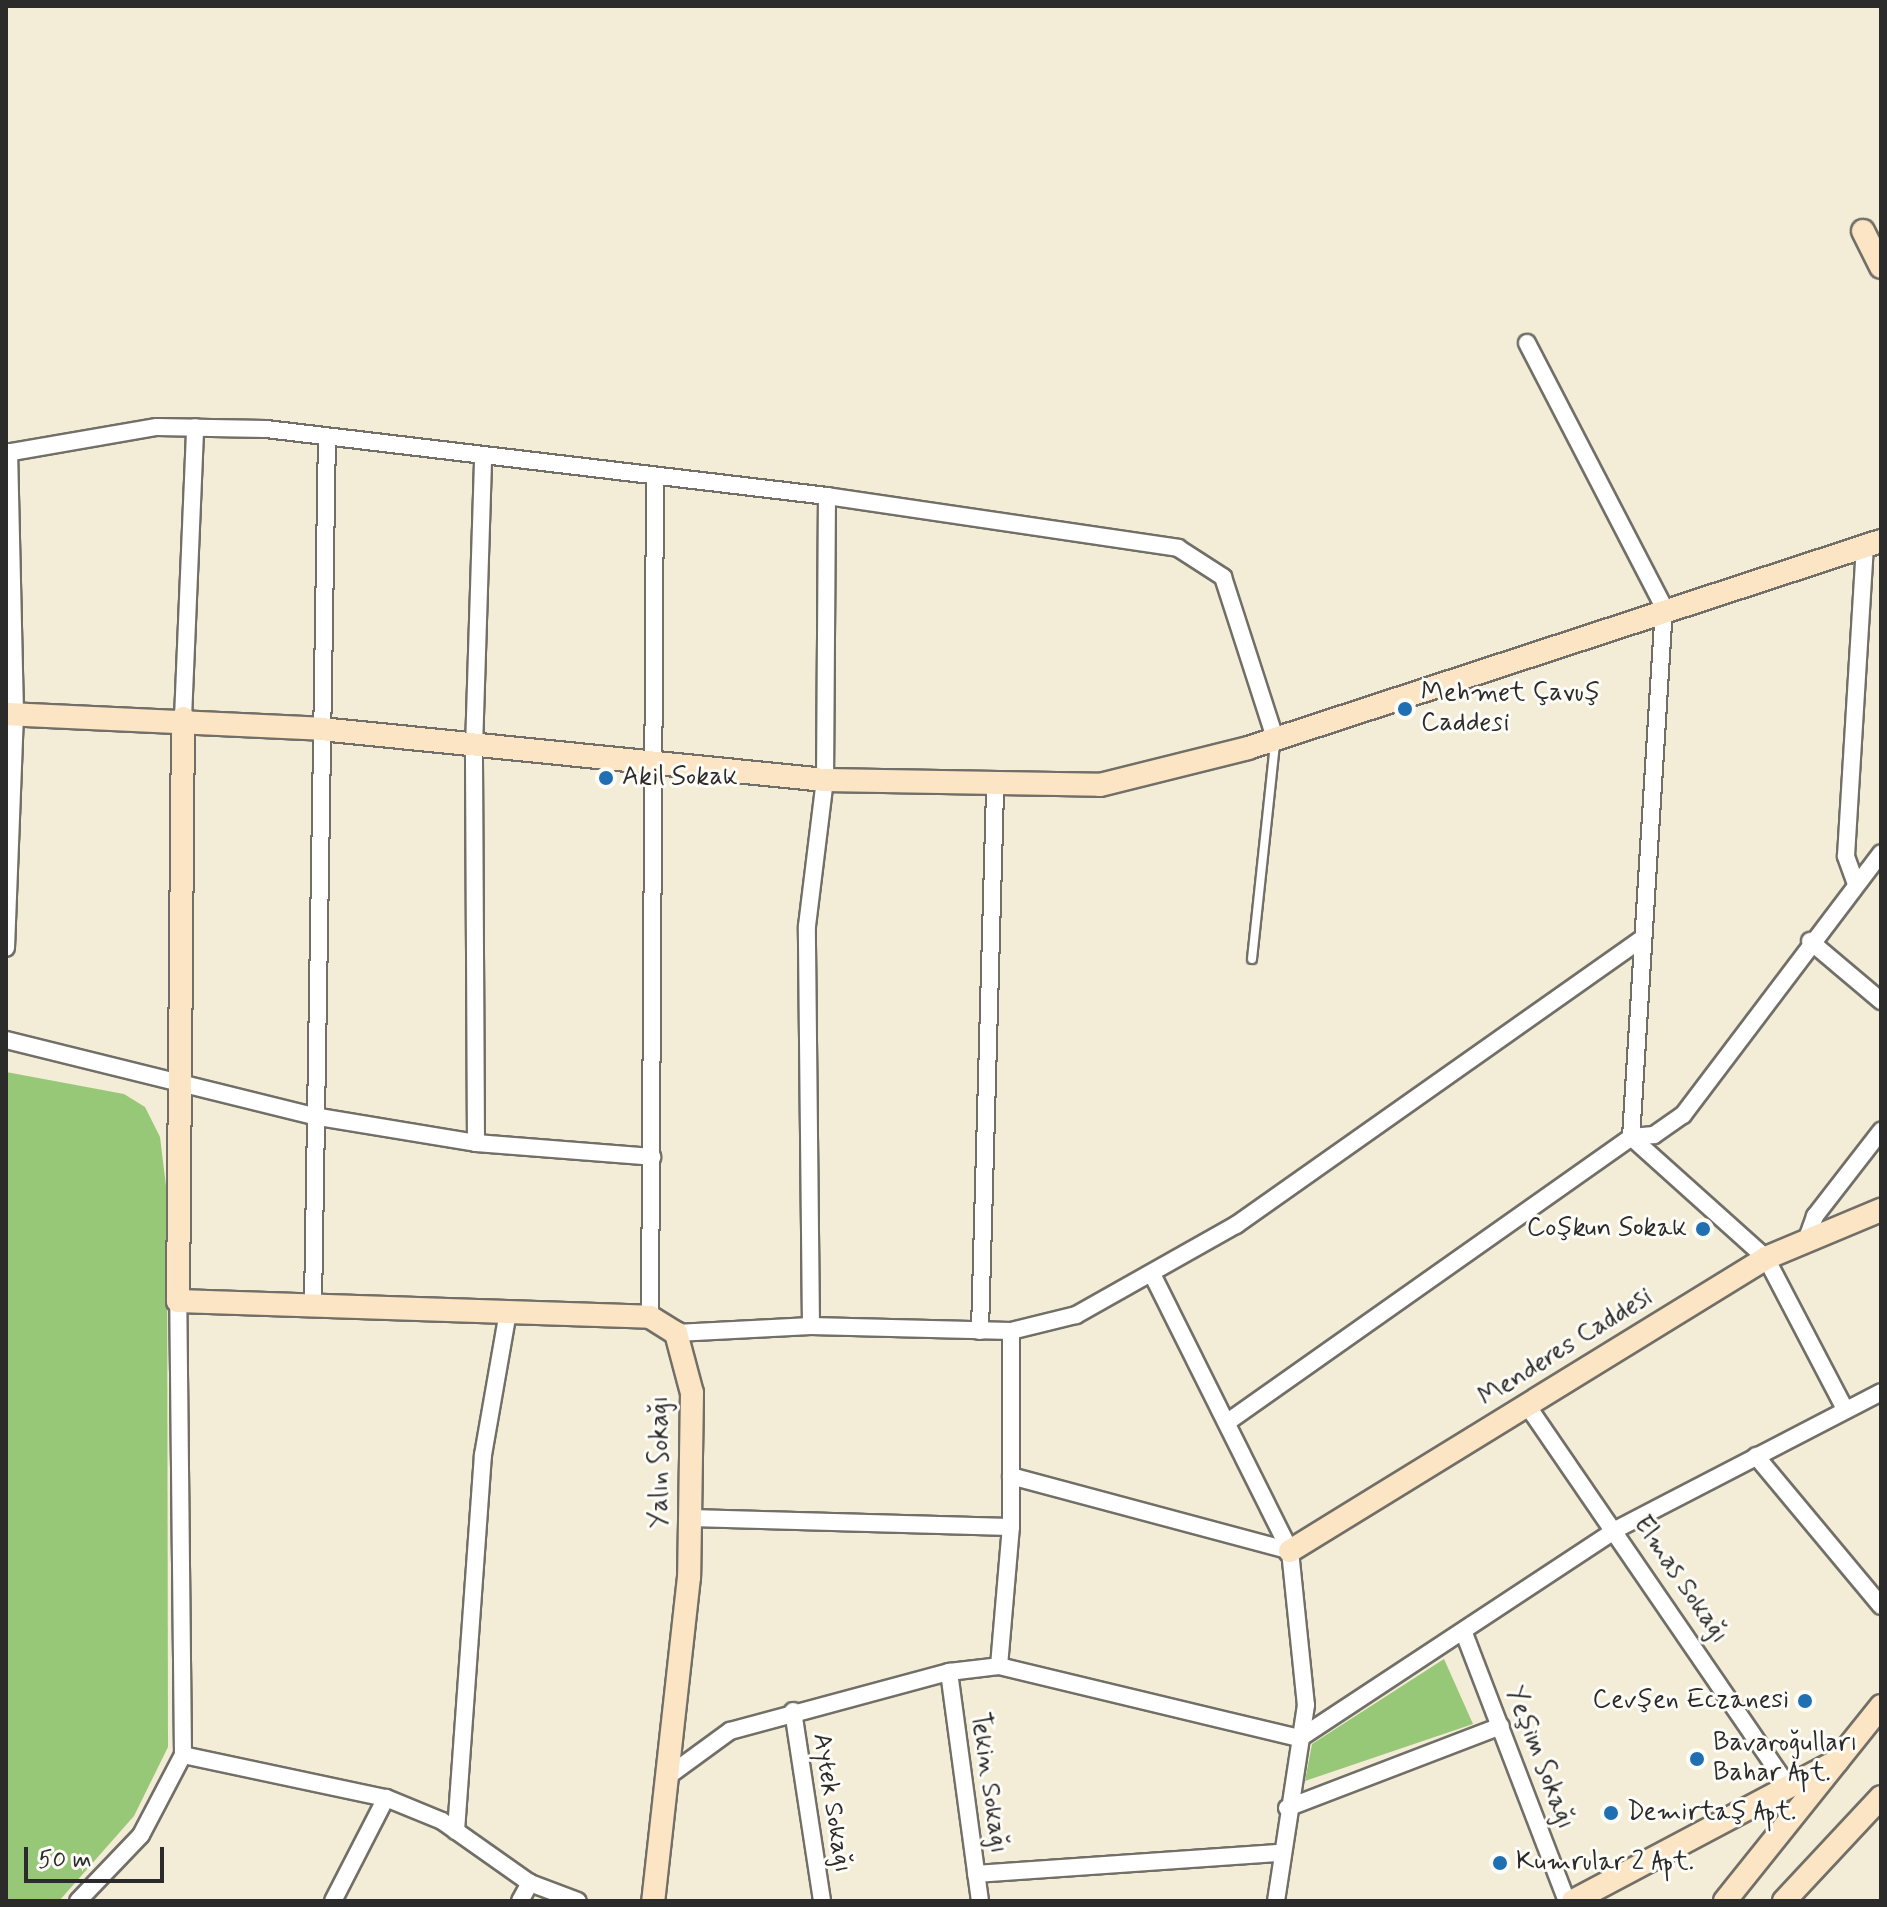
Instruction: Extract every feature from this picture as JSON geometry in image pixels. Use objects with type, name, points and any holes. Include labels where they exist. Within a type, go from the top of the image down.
[{"type":"street","points":[[1863,231],[1881,267]]},
{"type":"street","points":[[1527,343],[1664,607],[1631,1137]]},
{"type":"street","points":[[6,948],[10,714],[8,452],[195,427],[327,437],[483,458],[827,496],[1195,553],[1223,577],[1275,738]]},
{"type":"street","points":[[78,1901],[141,1835],[183,1755],[178,1301],[184,1090],[183,718],[195,427]]},
{"type":"street","points":[[313,1305],[313,1116],[327,437]]},
{"type":"street","points":[[476,1143],[474,748],[483,458]]},
{"type":"street","points":[[650,1317],[655,477]]},
{"type":"street","points":[[811,1326],[807,940],[825,780],[827,496]]},
{"type":"street","points":[[10,714],[183,718],[321,729],[651,766],[825,780],[995,789],[1100,785],[1275,738],[1664,607],[1744,591],[1873,544],[1846,856],[1856,884]]},
{"type":"street","points":[[980,1331],[995,789]]},
{"type":"street","points":[[1229,1421],[1631,1137],[1654,1135],[1683,1115],[1810,941],[1881,853]]},
{"type":"street","points":[[178,1301],[650,1317],[676,1333],[811,1326],[1011,1331],[1076,1315],[1236,1225],[1641,939]]},
{"type":"street","points":[[1810,941],[1881,1001]]},
{"type":"street","points":[[6,1040],[184,1090],[313,1116],[476,1143],[652,1157]]},
{"type":"street","points":[[1806,1241],[1815,1216],[1881,1131]]},
{"type":"street","points":[[1631,1137],[1766,1258],[1845,1409]]},
{"type":"street","name":"Menderes Caddesi","points":[[1290,1551],[1766,1258],[1881,1210]]},
{"type":"street","points":[[1152,1274],[1229,1421],[1290,1551],[1306,1705],[1280,1853],[1276,1901]]},
{"type":"street","points":[[456,1831],[483,1455],[508,1312]]},
{"type":"street","points":[[999,1666],[1011,1527],[1011,1331]]},
{"type":"street","name":"Yalın Sokağı","points":[[653,1901],[671,1774],[690,1518],[692,1393],[676,1333]]},
{"type":"street","points":[[671,1774],[730,1731],[793,1711],[949,1672],[999,1666],[1300,1738],[1464,1633],[1617,1529],[1881,1392]]},
{"type":"street","name":"Elmas Sokağı","points":[[1527,1405],[1617,1529],[1788,1786]]},
{"type":"street","points":[[1756,1456],[1881,1606]]},
{"type":"street","points":[[1011,1476],[1290,1551]]},
{"type":"street","points":[[690,1518],[1011,1527]]},
{"type":"street","name":"Yeşim Sokağı","points":[[1464,1633],[1570,1901]]},
{"type":"street","name":"Tekin Sokağı","points":[[949,1672],[980,1901]]},
{"type":"street","points":[[1725,1901],[1881,1706]]},
{"type":"street","name":"Aytek Sokağı","points":[[793,1711],[822,1901]]},
{"type":"street","points":[[1287,1808],[1501,1726]]},
{"type":"street","points":[[183,1755],[386,1798],[456,1831],[530,1883],[578,1901]]},
{"type":"street","points":[[1570,1901],[1837,1761]]},
{"type":"street","points":[[1784,1901],[1881,1797]]},
{"type":"street","points":[[333,1901],[386,1798]]},
{"type":"street","points":[[976,1874],[1280,1853]]},
{"type":"street","points":[[520,1901],[530,1883]]},
{"type":"lane","points":[[1252,959],[1275,738]]},
{"type":"green space","points":[[6,1072],[124,1094],[145,1107],[160,1137],[167,1194],[168,1747],[134,1816],[59,1901],[6,1901]]},
{"type":"green space","points":[[1444,1659],[1473,1724],[1305,1781],[1312,1744]]},
{"type":"place","name":"Mehmet Çavuş Caddesi","points":[[1405,709]]},
{"type":"place","name":"Akil Sokak","points":[[606,778]]},
{"type":"place","name":"Coşkun Sokak","points":[[1703,1229]]},
{"type":"place","name":"Cevşen Eczanesi","points":[[1805,1701]]},
{"type":"place","name":"Bavaroğulları Bahar Apt.","points":[[1697,1759]]},
{"type":"place","name":"Demirtaş Apt.","points":[[1611,1813]]},
{"type":"place","name":"Kumrular 2 Apt.","points":[[1500,1863]]}]
